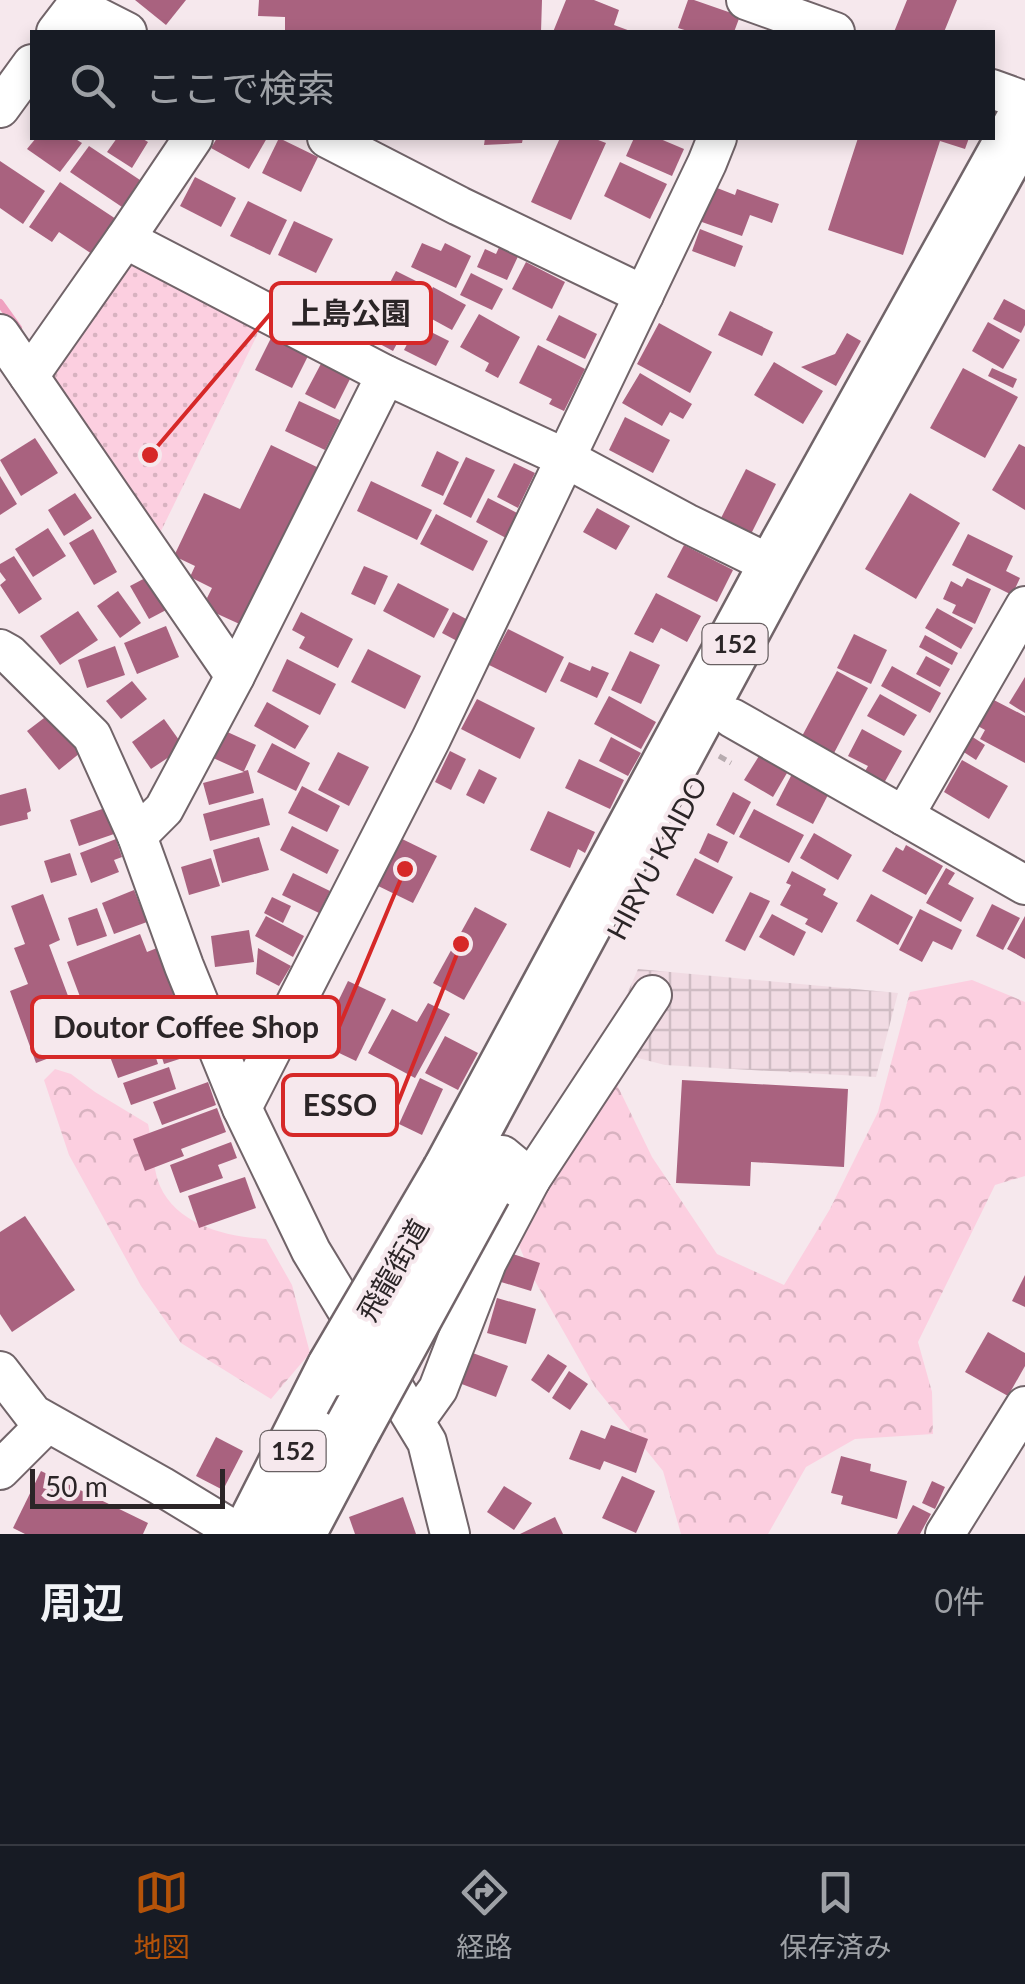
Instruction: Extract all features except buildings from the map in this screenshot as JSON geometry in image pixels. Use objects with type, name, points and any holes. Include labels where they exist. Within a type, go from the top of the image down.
[{"type":"highway","name":"HIRYU KAIDO","points":[[491,1174],[776,567],[1025,119]]},
{"type":"highway","name":"HIRYU KAIDO","points":[[297,1534],[732,718],[1025,186]]},
{"type":"highway","name":"飛龍街道","points":[[251,1534],[335,1368],[491,1174]]},
{"type":"street","points":[[760,10],[828,30]]},
{"type":"street","points":[[71,13],[121,30]]},
{"type":"street","points":[[0,108],[30,67]]},
{"type":"street","points":[[995,90],[1025,101]]},
{"type":"street","points":[[37,364],[192,140]]},
{"type":"street","points":[[331,140],[644,295]]},
{"type":"street","points":[[242,1108],[430,739],[716,140]]},
{"type":"street","points":[[125,239],[386,375],[565,458],[776,567]]},
{"type":"street","points":[[0,334],[37,364],[235,676]]},
{"type":"street","points":[[137,836],[164,809],[386,375]]},
{"type":"street","points":[[904,816],[1025,606]]},
{"type":"street","points":[[0,649],[92,736],[137,836],[242,1108],[311,1251],[427,1442],[450,1534]]},
{"type":"street","points":[[732,718],[1025,885]]},
{"type":"street","points":[[415,1421],[438,1389],[487,1262],[491,1174],[652,995]]},
{"type":"street","points":[[0,1371],[33,1414],[47,1424],[240,1534]]},
{"type":"street","points":[[945,1534],[1025,1406]]},
{"type":"street","points":[[0,1470],[47,1424]]},
{"type":"shaded area","points":[[638,969],[898,993],[876,1077],[665,1065],[603,1049]]},
{"type":"green space","points":[[120,258],[263,323],[160,533],[45,377]]},
{"type":"green space","points":[[972,980],[1025,1002],[1025,1176],[995,1185],[918,1342],[932,1392],[933,1434],[855,1439],[806,1467],[768,1534],[681,1534],[663,1471],[595,1387],[531,1274],[503,1207],[605,1060],[652,1157],[717,1254],[784,1285],[830,1209],[878,1112],[910,992]]},
{"type":"green space","points":[[55,1069],[71,1074],[148,1124],[160,1186],[178,1210],[220,1232],[266,1239],[292,1285],[310,1353],[271,1399],[181,1343],[141,1286],[69,1155],[44,1080]]},
{"type":"waterway","points":[[0,303],[18,328]]},
{"type":"place","name":"上島公園","points":[[150,455]]},
{"type":"place","name":"Doutor Coffee Shop","points":[[405,869]]},
{"type":"place","name":"ESSO","points":[[461,944]]}]
